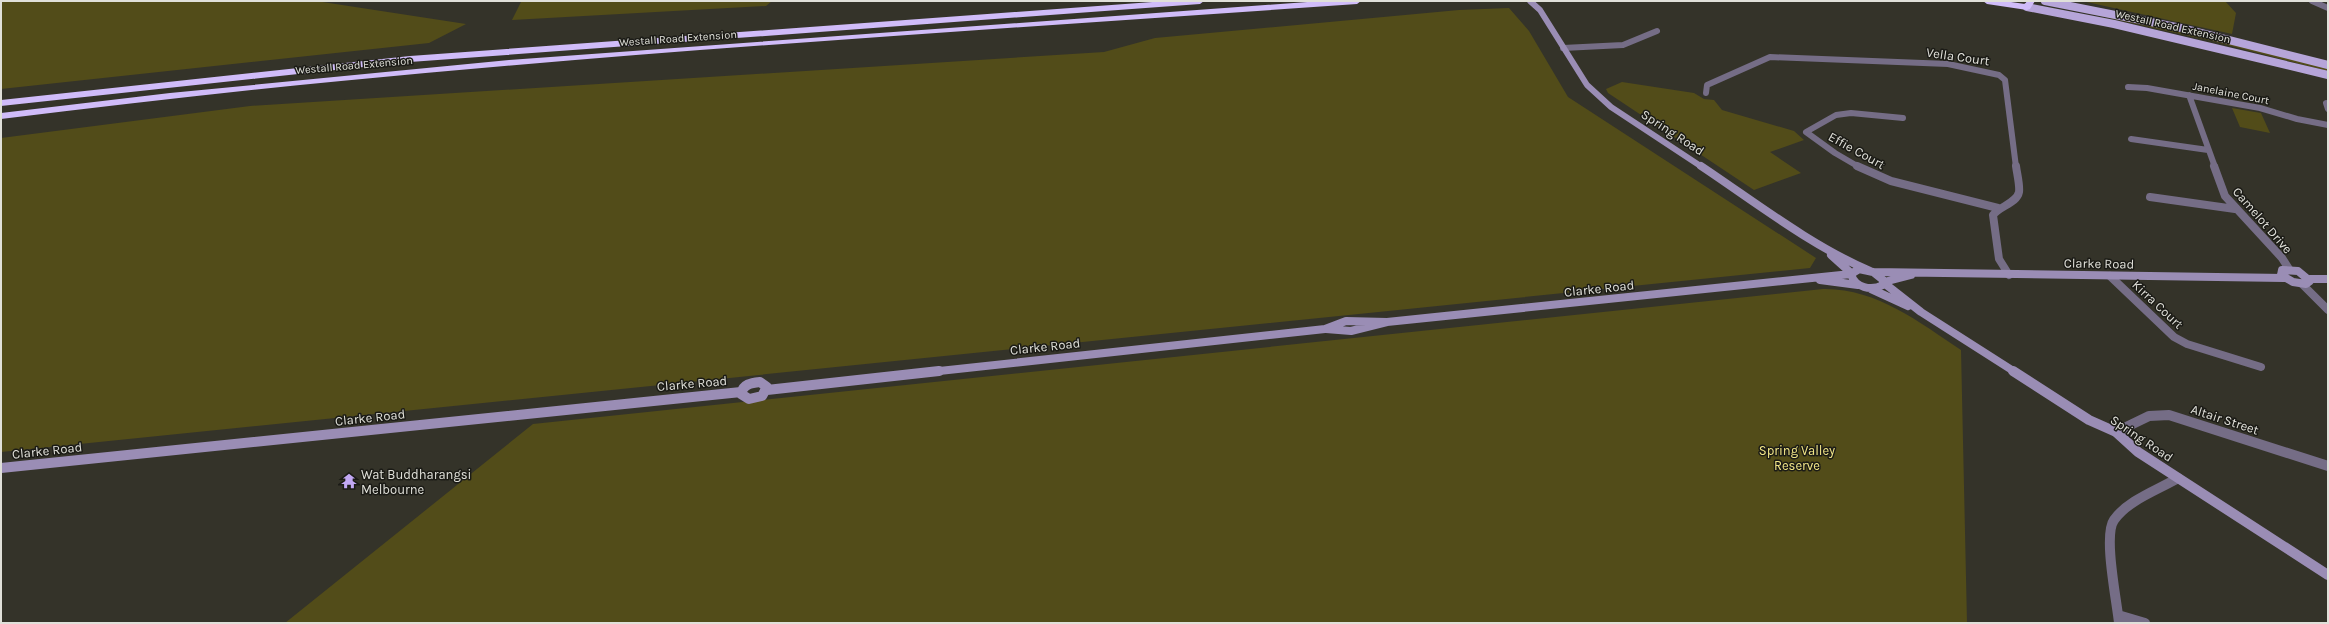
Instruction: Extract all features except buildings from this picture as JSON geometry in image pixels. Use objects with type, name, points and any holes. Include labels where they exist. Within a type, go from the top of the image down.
[{"type":"highway","name":"Westall Road Extension","points":[[1,103],[263,73],[484,53],[1200,1]]},
{"type":"highway","name":"Westall Road Extension","points":[[1,116],[243,88],[458,67],[1357,1]]},
{"type":"highway","name":"Westall Road Extension","points":[[1987,1],[2027,4]]},
{"type":"main road","name":"Spring Road","points":[[1530,1],[1540,10],[1587,85],[1611,107],[1822,246],[1849,262],[1881,277],[1884,283],[1921,312],[2083,416],[2116,432],[2138,452],[2328,575]]},
{"type":"main road","name":"Spring Road","points":[[1539,1],[1540,10]]},
{"type":"main road","name":"Westall Road Extension","points":[[2045,1],[2062,3],[2181,28],[2328,64]]},
{"type":"main road","name":"Westall Road Extension","points":[[2027,4],[2328,75]]},
{"type":"main road","name":"Spring Road","points":[[1822,246],[1851,273],[1855,282],[1921,312]]},
{"type":"main road","points":[[2284,278],[2280,271],[2289,269],[2299,272],[2310,279],[2328,279]]},
{"type":"main road","name":"Clarke Road","points":[[767,390],[1325,329],[1351,332],[1387,322],[1814,279],[1836,274],[1851,273],[1859,270],[1914,274],[2284,278],[2302,284]]},
{"type":"main road","name":"Clarke Road","points":[[1814,279],[1879,288],[1884,283],[1914,274]]},
{"type":"main road","points":[[2302,284],[2309,283],[2310,279]]},
{"type":"main road","points":[[756,382],[763,383],[767,390],[762,396],[753,399],[746,398],[741,392],[744,386],[756,382]]},
{"type":"main road","name":"Clarke Road","points":[[1,468],[741,392]]},
{"type":"street","points":[[2312,1],[2328,8]]},
{"type":"street","points":[[1563,48],[1624,45],[1657,31]]},
{"type":"street","name":"Vella Court","points":[[1706,93],[1707,85],[1770,57],[1948,64],[1999,75],[2005,80],[2019,192],[2015,200],[1998,208]]},
{"type":"street","name":"Janelaine Court","points":[[2128,87],[2147,88],[2260,108],[2296,119],[2328,125]]},
{"type":"street","name":"Camelot Drive","points":[[2189,95],[2220,186],[2235,209],[2282,258],[2289,269]]},
{"type":"street","name":"Effie Court","points":[[1903,118],[1850,113],[1836,115],[1806,132],[1873,174],[1891,181],[1975,199],[1998,208]]},
{"type":"street","points":[[2131,139],[2208,150]]},
{"type":"street","points":[[2150,198],[2235,209]]},
{"type":"street","points":[[1998,208],[1993,215],[1999,259],[2009,275]]},
{"type":"street","name":"Kirra Court","points":[[2110,276],[2174,337],[2191,345],[2261,367]]},
{"type":"street","points":[[2302,284],[2328,310]]},
{"type":"street","name":"Altair Street","points":[[2116,432],[2149,416],[2169,415],[2328,466]]},
{"type":"street","points":[[2146,623],[2119,619],[2109,540],[2113,521],[2124,509],[2178,478]]},
{"type":"green space","points":[[1,1],[316,1],[466,24],[429,43],[1,89]]},
{"type":"green space","points":[[512,1],[772,1],[766,6],[512,20],[521,2]]},
{"type":"green space","points":[[2082,1],[2225,1],[2236,13],[2232,34]]},
{"type":"green space","points":[[1509,8],[1529,31],[1568,97],[1816,258],[1810,268],[1,452],[1,138],[250,106],[1104,52],[1155,38],[1459,10]]},
{"type":"green space","points":[[2074,10],[2161,27],[2328,67],[2328,71],[2212,41]]},
{"type":"green space","points":[[1622,82],[1694,93],[1704,99],[1714,100],[1722,110],[1794,131],[1804,140],[1770,152],[1801,173],[1754,190],[1608,93],[1606,89]]},
{"type":"green space","points":[[2232,108],[2261,113],[2270,133],[2240,127]]},
{"type":"green space","name":"Spring Valley Reserve","points":[[1823,289],[1842,290],[1879,300],[1913,318],[1961,350],[1967,623],[285,623],[533,424]]},
{"type":"place","name":"Wat Buddharangsi Melbourne","points":[[349,481]]}]
